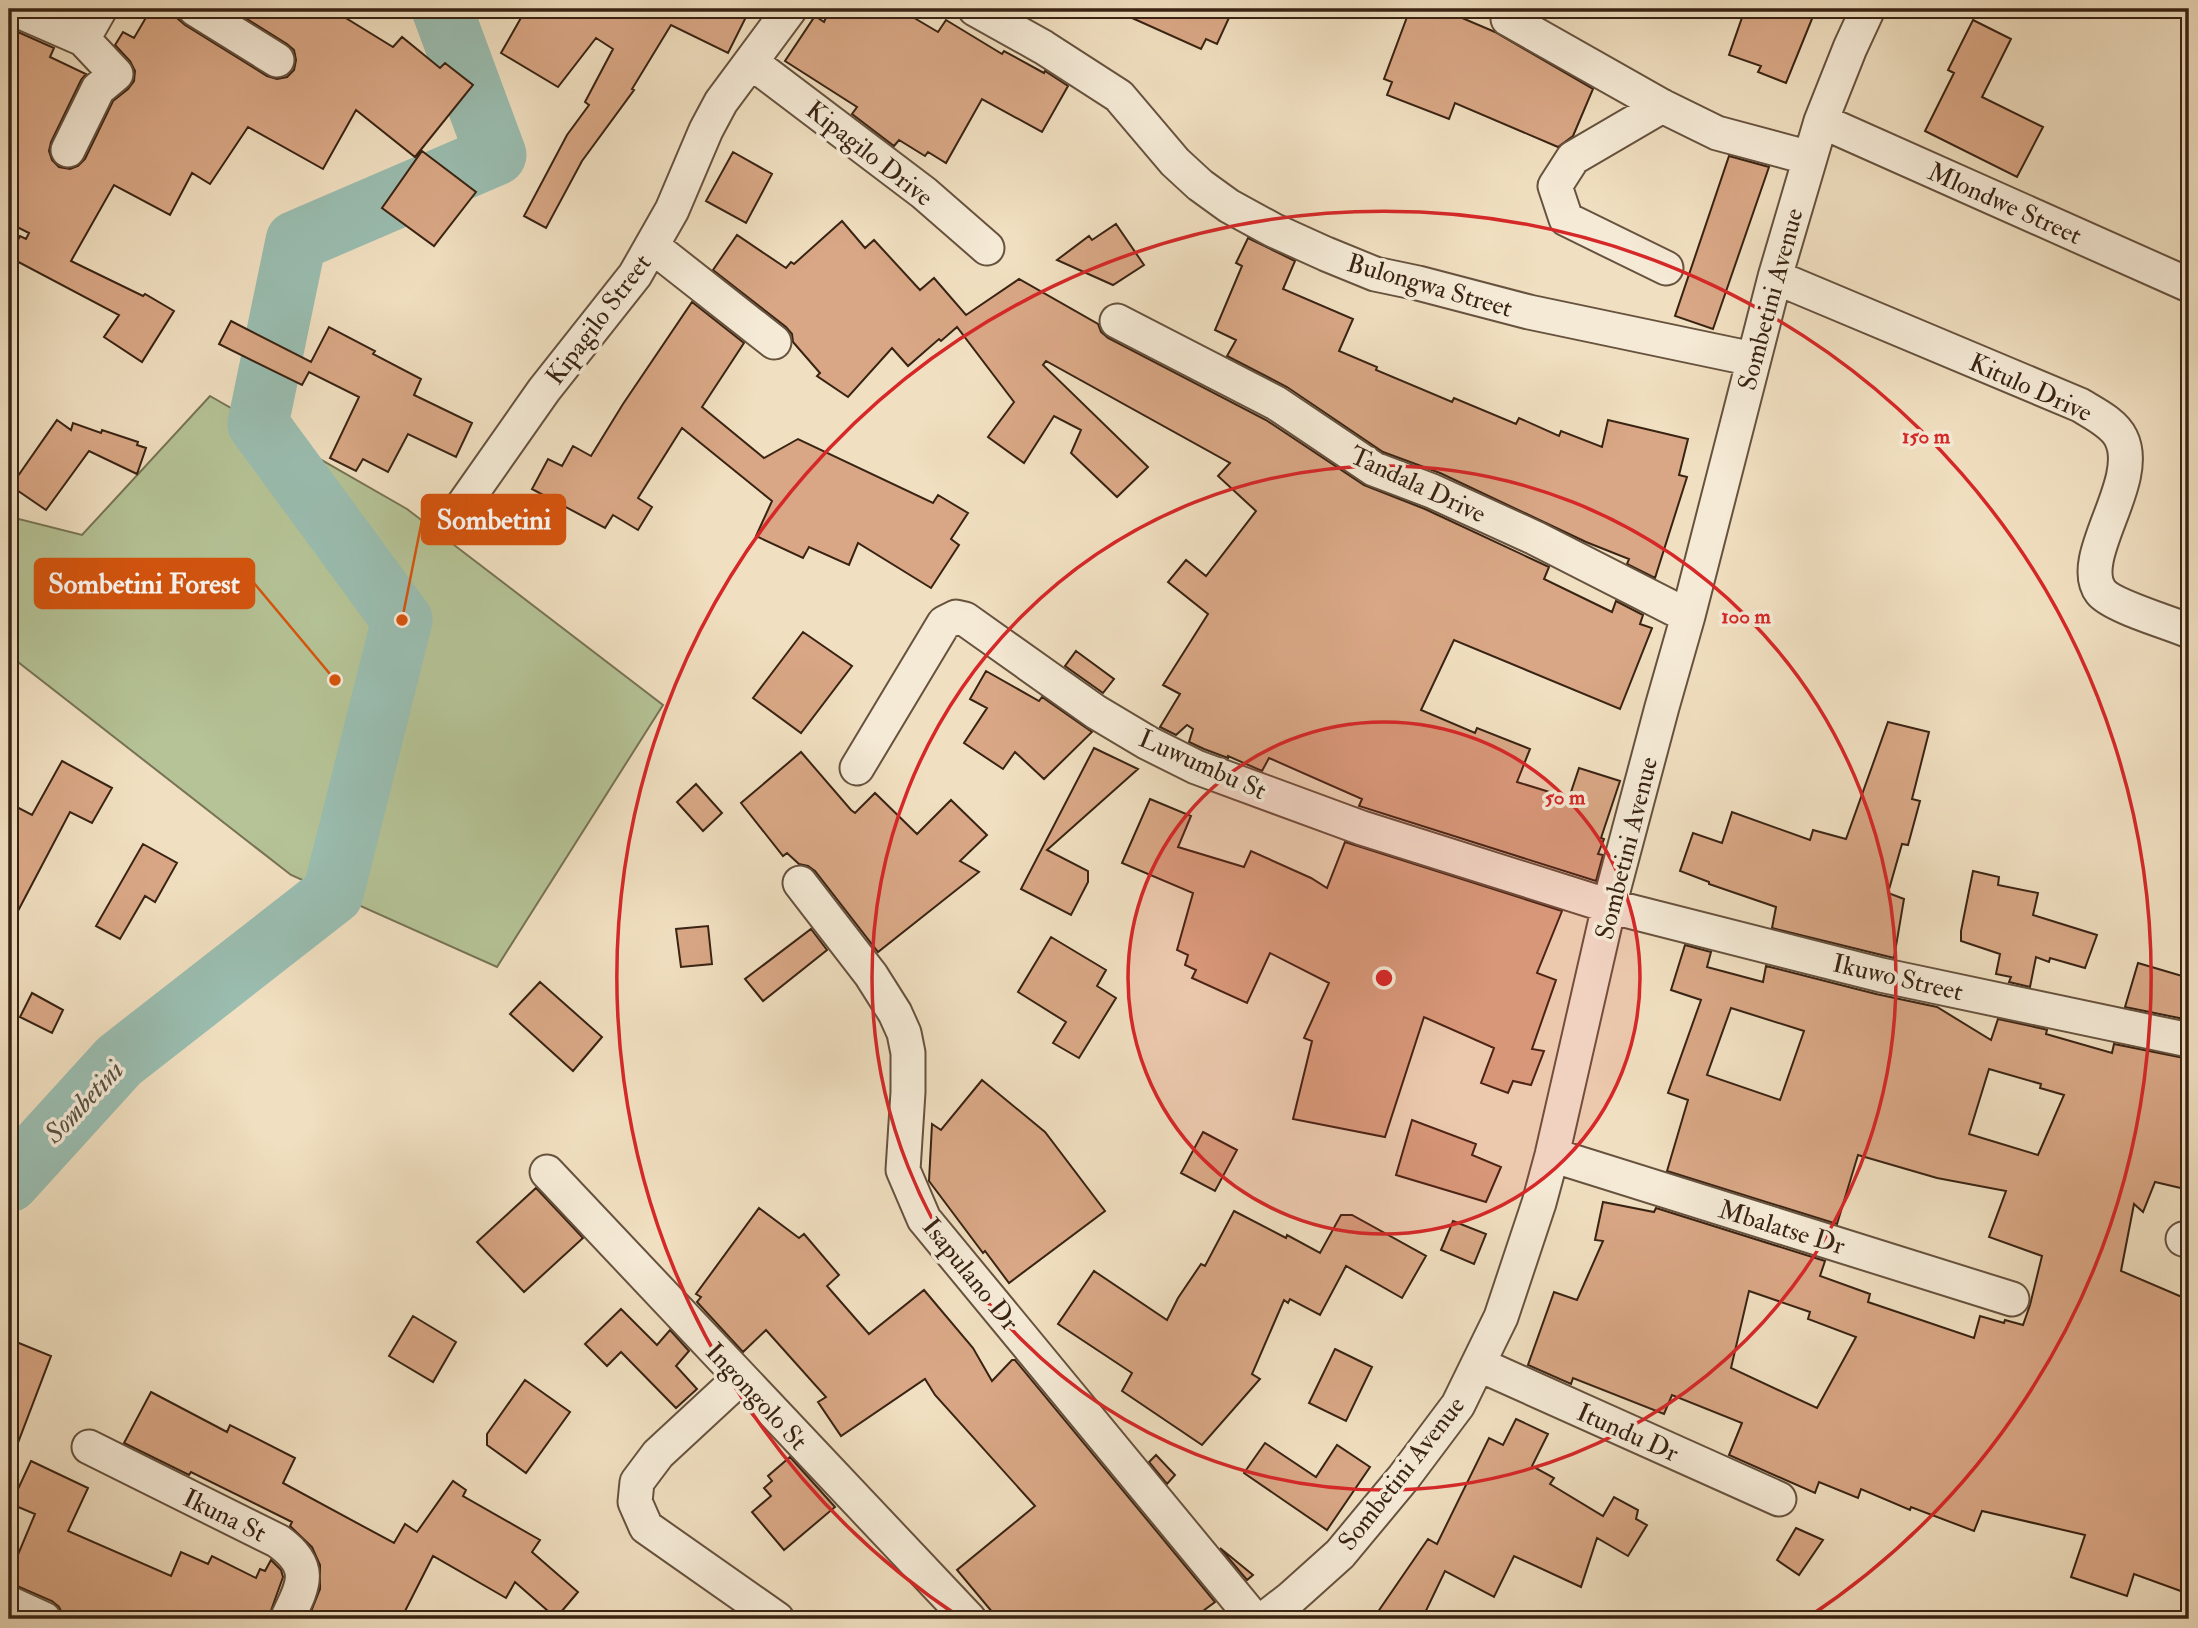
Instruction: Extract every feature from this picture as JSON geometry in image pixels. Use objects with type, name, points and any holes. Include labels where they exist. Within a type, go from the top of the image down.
[{"type":"street","points":[[14,9],[83,39],[116,74],[99,89],[68,150]]},
{"type":"street","points":[[83,39],[100,9]]},
{"type":"street","points":[[195,9],[277,60]]},
{"type":"street","name":"Kipagilo Street","points":[[457,514],[544,390],[635,275],[672,210],[721,102],[790,9]]},
{"type":"street","name":"Bulongwa Street","points":[[975,9],[1043,47],[1119,96],[1175,162],[1229,206],[1326,254],[1375,274],[1529,312],[1753,359]]},
{"type":"street","name":"Sombetini Avenue","points":[[1264,1619],[1339,1554],[1396,1487],[1458,1405],[1501,1317],[1552,1155],[1609,906],[1688,617],[1775,277],[1821,121],[1868,9]]},
{"type":"street","points":[[1508,19],[1662,106],[1717,133],[1810,158]]},
{"type":"street","name":"Kipagilo Drive","points":[[751,62],[924,193],[986,248]]},
{"type":"street","points":[[1662,106],[1573,158],[1555,187],[1566,219],[1666,268]]},
{"type":"street","name":"Mlondwe Street","points":[[1821,121],[2189,285]]},
{"type":"street","points":[[652,246],[774,342]]},
{"type":"street","name":"Kitulo Drive","points":[[1775,277],[2080,405],[2102,418],[2120,436],[2126,455],[2122,483],[2097,555],[2094,573],[2096,580],[2102,592],[2113,601],[2189,631]]},
{"type":"street","name":"Tandala Drive","points":[[1117,321],[1276,403],[1374,469],[1432,491],[1535,538],[1688,617]]},
{"type":"street","name":"Luwumbu St","points":[[856,768],[944,623],[956,617],[965,619],[1096,712],[1148,743],[1196,767],[1362,828],[1609,906]]},
{"type":"street","name":"Isapulano Dr","points":[[800,883],[871,975],[904,1033],[908,1053],[908,1092],[903,1170],[924,1219],[1254,1619]]},
{"type":"street","name":"Ikuwo Street","points":[[1609,906],[1881,975],[2189,1040]]},
{"type":"street","name":"Mbalatse Dr","points":[[1552,1155],[2012,1299]]},
{"type":"street","name":"Ingongolo St","points":[[547,1172],[969,1619]]},
{"type":"street","name":"Itundu Dr","points":[[1478,1364],[1779,1499]]},
{"type":"street","points":[[740,1378],[658,1454],[637,1482],[635,1502],[646,1527],[777,1619]]},
{"type":"street","name":"Ikuna St","points":[[89,1447],[278,1541],[292,1551],[303,1566],[302,1585],[286,1619]]},
{"type":"street","points":[[9,1603],[44,1619]]},
{"type":"green space","points":[[210,396],[407,509],[663,705],[497,967],[291,875],[9,655],[9,528],[19,519],[82,535]]},
{"type":"building","points":[[151,9],[176,9],[178,19],[185,25],[267,76],[277,79],[287,77],[294,70],[294,50],[231,9],[331,9],[393,47],[402,37],[440,68],[445,63],[473,85],[415,157],[356,110],[323,169],[248,127],[210,184],[192,173],[170,215],[114,185],[71,261],[143,296],[145,294],[174,311],[142,362],[104,337],[119,315],[9,257],[20,236],[26,239],[29,233],[9,223],[9,28],[54,48],[50,57],[86,74],[49,151],[52,160],[59,167],[70,169],[85,159],[113,101],[134,81],[135,71],[130,61],[115,45],[123,32],[134,38]]},
{"type":"building","points":[[526,9],[750,9],[728,53],[671,25],[632,89],[634,90],[582,161],[546,228],[524,216],[567,135],[589,105],[585,102],[613,49],[596,38],[558,87],[501,53]]},
{"type":"building","points":[[830,9],[899,9],[938,32],[946,20],[1002,54],[1004,51],[1044,73],[1045,71],[1068,86],[1042,132],[982,99],[946,163],[928,152],[925,156],[899,140],[894,146],[852,114],[857,107],[785,61],[815,16],[824,22]]},
{"type":"building","points":[[1112,9],[1233,9],[1217,44],[1206,39],[1201,49]]},
{"type":"building","points":[[1410,9],[1465,9],[1462,18],[1495,32],[1593,89],[1573,136],[1558,147],[1455,103],[1449,119],[1387,95],[1392,82],[1384,79]]},
{"type":"building","points":[[1745,9],[1816,9],[1786,83],[1758,72],[1761,66],[1729,55]]},
{"type":"building","points":[[1973,20],[2011,39],[1982,97],[2043,127],[2017,177],[1925,131],[1954,73],[1948,70]]},
{"type":"building","points":[[422,151],[476,192],[434,246],[382,208]]},
{"type":"building","points":[[733,152],[772,174],[746,223],[706,201]]},
{"type":"building","points":[[1729,156],[1769,167],[1713,329],[1675,316]]},
{"type":"building","points":[[842,221],[865,248],[874,240],[920,290],[934,278],[966,315],[1019,279],[1098,324],[1101,332],[1108,338],[1266,420],[1364,485],[1425,509],[1549,567],[1544,579],[1612,612],[1616,601],[1643,615],[1640,624],[1652,628],[1620,709],[1454,640],[1421,710],[1475,733],[1477,728],[1530,749],[1517,782],[1569,798],[1579,768],[1620,781],[1601,838],[1604,839],[1598,854],[1603,855],[1596,881],[1359,806],[1362,799],[1269,758],[1262,771],[1204,749],[1189,742],[1193,729],[1187,725],[1176,735],[1160,727],[1180,694],[1163,685],[1208,614],[1168,582],[1186,560],[1206,576],[1256,511],[1218,476],[1230,463],[1046,361],[1043,365],[1148,467],[1117,497],[1071,453],[1081,430],[1054,416],[1024,463],[988,437],[1014,402],[957,327],[908,366],[892,348],[848,397],[817,376],[820,373],[793,342],[792,334],[786,327],[713,270],[737,235],[786,268]]},
{"type":"building","points":[[1116,224],[1144,265],[1113,285],[1057,260],[1089,236],[1092,240]]},
{"type":"building","points":[[1248,238],[1295,261],[1283,289],[1353,319],[1339,351],[1377,367],[1376,370],[1452,402],[1454,398],[1516,424],[1519,418],[1559,436],[1561,431],[1602,447],[1608,420],[1688,439],[1679,475],[1687,477],[1655,578],[1627,564],[1629,559],[1586,542],[1440,473],[1383,452],[1287,387],[1227,356],[1236,340],[1215,330],[1242,266],[1236,263]]},
{"type":"building","points":[[692,302],[744,343],[702,407],[764,458],[798,439],[933,503],[938,495],[968,513],[951,539],[959,545],[931,588],[858,543],[849,565],[809,547],[803,558],[756,536],[772,501],[682,428],[638,498],[652,507],[638,530],[613,515],[605,528],[532,489],[548,459],[562,466],[573,446],[591,456]]},
{"type":"building","points":[[231,321],[311,362],[329,327],[375,351],[373,354],[421,379],[414,395],[472,423],[456,457],[408,434],[388,472],[363,459],[356,471],[330,458],[359,397],[309,372],[302,385],[219,344]]},
{"type":"building","points":[[57,420],[71,430],[73,423],[138,442],[137,445],[146,448],[137,474],[89,451],[46,510],[11,486]]},
{"type":"building","points":[[803,632],[852,666],[801,733],[753,698]]},
{"type":"building","points":[[1076,651],[1114,679],[1103,693],[1065,666]]},
{"type":"building","points":[[986,671],[1039,701],[1042,697],[1092,732],[1044,779],[1015,752],[1003,769],[964,743],[987,708],[970,699]]},
{"type":"building","points":[[1888,722],[1929,732],[1912,799],[1920,801],[1908,845],[1902,844],[1888,893],[1904,899],[1894,958],[1772,928],[1776,907],[1680,871],[1693,833],[1722,843],[1732,812],[1810,840],[1813,830],[1846,839]]},
{"type":"building","points":[[1094,748],[1138,769],[1047,850],[1088,871],[1088,882],[1071,915],[1021,889]]},
{"type":"building","points":[[801,752],[855,813],[875,793],[917,834],[951,800],[987,835],[960,861],[979,872],[878,952],[815,871],[799,864],[787,853],[783,856],[741,803]]},
{"type":"building","points":[[62,761],[112,788],[92,823],[70,812],[9,928],[9,803],[32,815]]},
{"type":"building","points":[[696,784],[722,813],[703,831],[677,802]]},
{"type":"building","points":[[1150,799],[1191,816],[1178,847],[1244,867],[1251,851],[1327,888],[1345,842],[1562,911],[1537,973],[1556,980],[1532,1049],[1544,1051],[1531,1085],[1513,1081],[1508,1093],[1481,1083],[1494,1048],[1424,1017],[1385,1137],[1293,1119],[1312,1041],[1304,1038],[1329,983],[1270,953],[1247,1003],[1192,978],[1196,970],[1185,965],[1188,955],[1177,950],[1193,893],[1122,863]]},
{"type":"building","points":[[143,844],[177,863],[155,902],[145,896],[120,939],[96,926]]},
{"type":"building","points":[[1973,871],[1999,877],[1998,885],[2038,893],[2033,915],[2097,935],[2085,968],[2036,957],[2030,987],[2009,982],[2011,977],[1996,974],[2000,954],[1961,941]]},
{"type":"building","points":[[708,926],[712,964],[681,967],[676,929]]},
{"type":"building","points":[[811,929],[827,950],[763,1001],[745,979]]},
{"type":"building","points":[[1051,937],[1106,970],[1097,986],[1116,998],[1079,1058],[1053,1043],[1066,1022],[1018,992]]},
{"type":"building","points":[[1685,945],[1711,952],[1707,967],[1763,982],[1766,966],[1937,1007],[1991,1040],[1998,1019],[2044,1029],[2047,1030],[2046,1034],[2112,1053],[2114,1044],[2189,1059],[2189,1190],[2155,1182],[2143,1212],[2134,1204],[2121,1271],[2189,1300],[2189,1594],[2134,1574],[2127,1596],[2071,1577],[2085,1535],[1982,1511],[1974,1531],[1911,1507],[1910,1510],[1861,1489],[1858,1498],[1819,1482],[1815,1493],[1729,1455],[1742,1423],[1672,1395],[1664,1414],[1573,1378],[1571,1384],[1528,1365],[1554,1292],[1577,1300],[1603,1241],[1595,1240],[1603,1202],[1654,1212],[1656,1208],[1825,1261],[1820,1276],[1870,1294],[1868,1302],[1974,1338],[1980,1316],[2023,1325],[2042,1256],[1989,1237],[2006,1191],[1937,1178],[1858,1155],[1837,1224],[1667,1171],[1688,1100],[1668,1093],[1701,1000],[1671,990]],"holes":[[[1731,1008],[1804,1031],[1780,1100],[1707,1075]],[[1989,1069],[2041,1084],[2040,1088],[2064,1095],[2038,1155],[1969,1134]],[[1749,1291],[1810,1312],[1808,1319],[1856,1337],[1817,1408],[1731,1368]]]},
{"type":"building","points":[[2138,963],[2189,978],[2189,1020],[2125,1007]]},
{"type":"building","points":[[540,982],[602,1037],[573,1071],[510,1014]]},
{"type":"building","points":[[32,993],[63,1010],[52,1033],[20,1017]]},
{"type":"building","points":[[982,1080],[1045,1132],[1105,1211],[1009,1283],[929,1181],[932,1124],[941,1130]]},
{"type":"building","points":[[1412,1120],[1476,1144],[1472,1155],[1501,1167],[1486,1202],[1396,1175]]},
{"type":"building","points":[[1203,1132],[1237,1150],[1215,1191],[1181,1173]]},
{"type":"building","points":[[536,1188],[583,1238],[524,1292],[477,1242]]},
{"type":"building","points":[[759,1208],[799,1238],[804,1234],[839,1275],[827,1286],[869,1334],[924,1290],[973,1348],[992,1381],[1015,1360],[1215,1602],[1192,1619],[998,1619],[957,1570],[1035,1506],[935,1395],[925,1379],[841,1436],[818,1402],[826,1397],[766,1330],[743,1352],[697,1302],[701,1297],[696,1294]]},
{"type":"building","points":[[1234,1211],[1320,1253],[1341,1215],[1352,1215],[1426,1256],[1402,1298],[1346,1266],[1320,1315],[1290,1299],[1288,1303],[1284,1300],[1252,1374],[1260,1379],[1202,1445],[1122,1391],[1132,1373],[1058,1324],[1094,1271],[1167,1320],[1201,1264],[1205,1266]]},
{"type":"building","points":[[1453,1221],[1486,1234],[1474,1264],[1441,1250]]},
{"type":"building","points":[[621,1309],[657,1345],[670,1330],[689,1351],[676,1366],[697,1389],[676,1408],[621,1352],[607,1366],[585,1344]]},
{"type":"building","points":[[413,1316],[456,1342],[433,1382],[389,1356]]},
{"type":"building","points":[[9,1339],[51,1356],[11,1461],[9,1460]]},
{"type":"building","points":[[1335,1349],[1372,1367],[1346,1421],[1309,1403]]},
{"type":"building","points":[[525,1380],[570,1412],[526,1473],[487,1445],[487,1434]]},
{"type":"building","points":[[151,1392],[227,1432],[230,1425],[295,1458],[283,1483],[394,1543],[405,1524],[417,1532],[453,1481],[466,1490],[463,1496],[540,1540],[532,1552],[578,1592],[556,1618],[515,1582],[506,1598],[433,1556],[401,1619],[308,1619],[320,1589],[320,1565],[312,1547],[290,1526],[292,1522],[191,1472],[189,1475],[124,1443]]},
{"type":"building","points":[[1516,1419],[1548,1434],[1532,1466],[1554,1478],[1550,1484],[1603,1516],[1614,1497],[1638,1510],[1636,1519],[1647,1525],[1628,1556],[1597,1538],[1581,1587],[1514,1556],[1494,1597],[1445,1571],[1422,1619],[1373,1619],[1428,1539],[1437,1544],[1489,1438],[1503,1445]]},
{"type":"building","points":[[1265,1443],[1316,1477],[1337,1445],[1370,1467],[1327,1530],[1244,1473]]},
{"type":"building","points":[[1156,1455],[1175,1475],[1167,1484],[1149,1462]]},
{"type":"building","points":[[790,1457],[835,1507],[784,1550],[752,1512],[771,1496],[764,1488],[772,1481],[768,1476]]},
{"type":"building","points":[[31,1461],[88,1488],[68,1531],[171,1576],[181,1552],[208,1564],[212,1556],[256,1578],[260,1569],[265,1571],[271,1560],[281,1570],[283,1577],[268,1619],[65,1619],[59,1607],[52,1601],[9,1584],[9,1576],[35,1514],[11,1504]]},
{"type":"building","points":[[1796,1528],[1823,1540],[1799,1575],[1777,1560]]},
{"type":"building","points":[[1220,1548],[1253,1575],[1247,1580]]},
{"type":"waterway","name":"Sombetini","points":[[9,1182],[119,1061],[333,894],[402,620],[258,424],[296,241],[496,155],[442,9]]},
{"type":"place","name":"Sombetini","points":[[402,620]]},
{"type":"place","name":"Sombetini Forest","points":[[335,680]]}]
